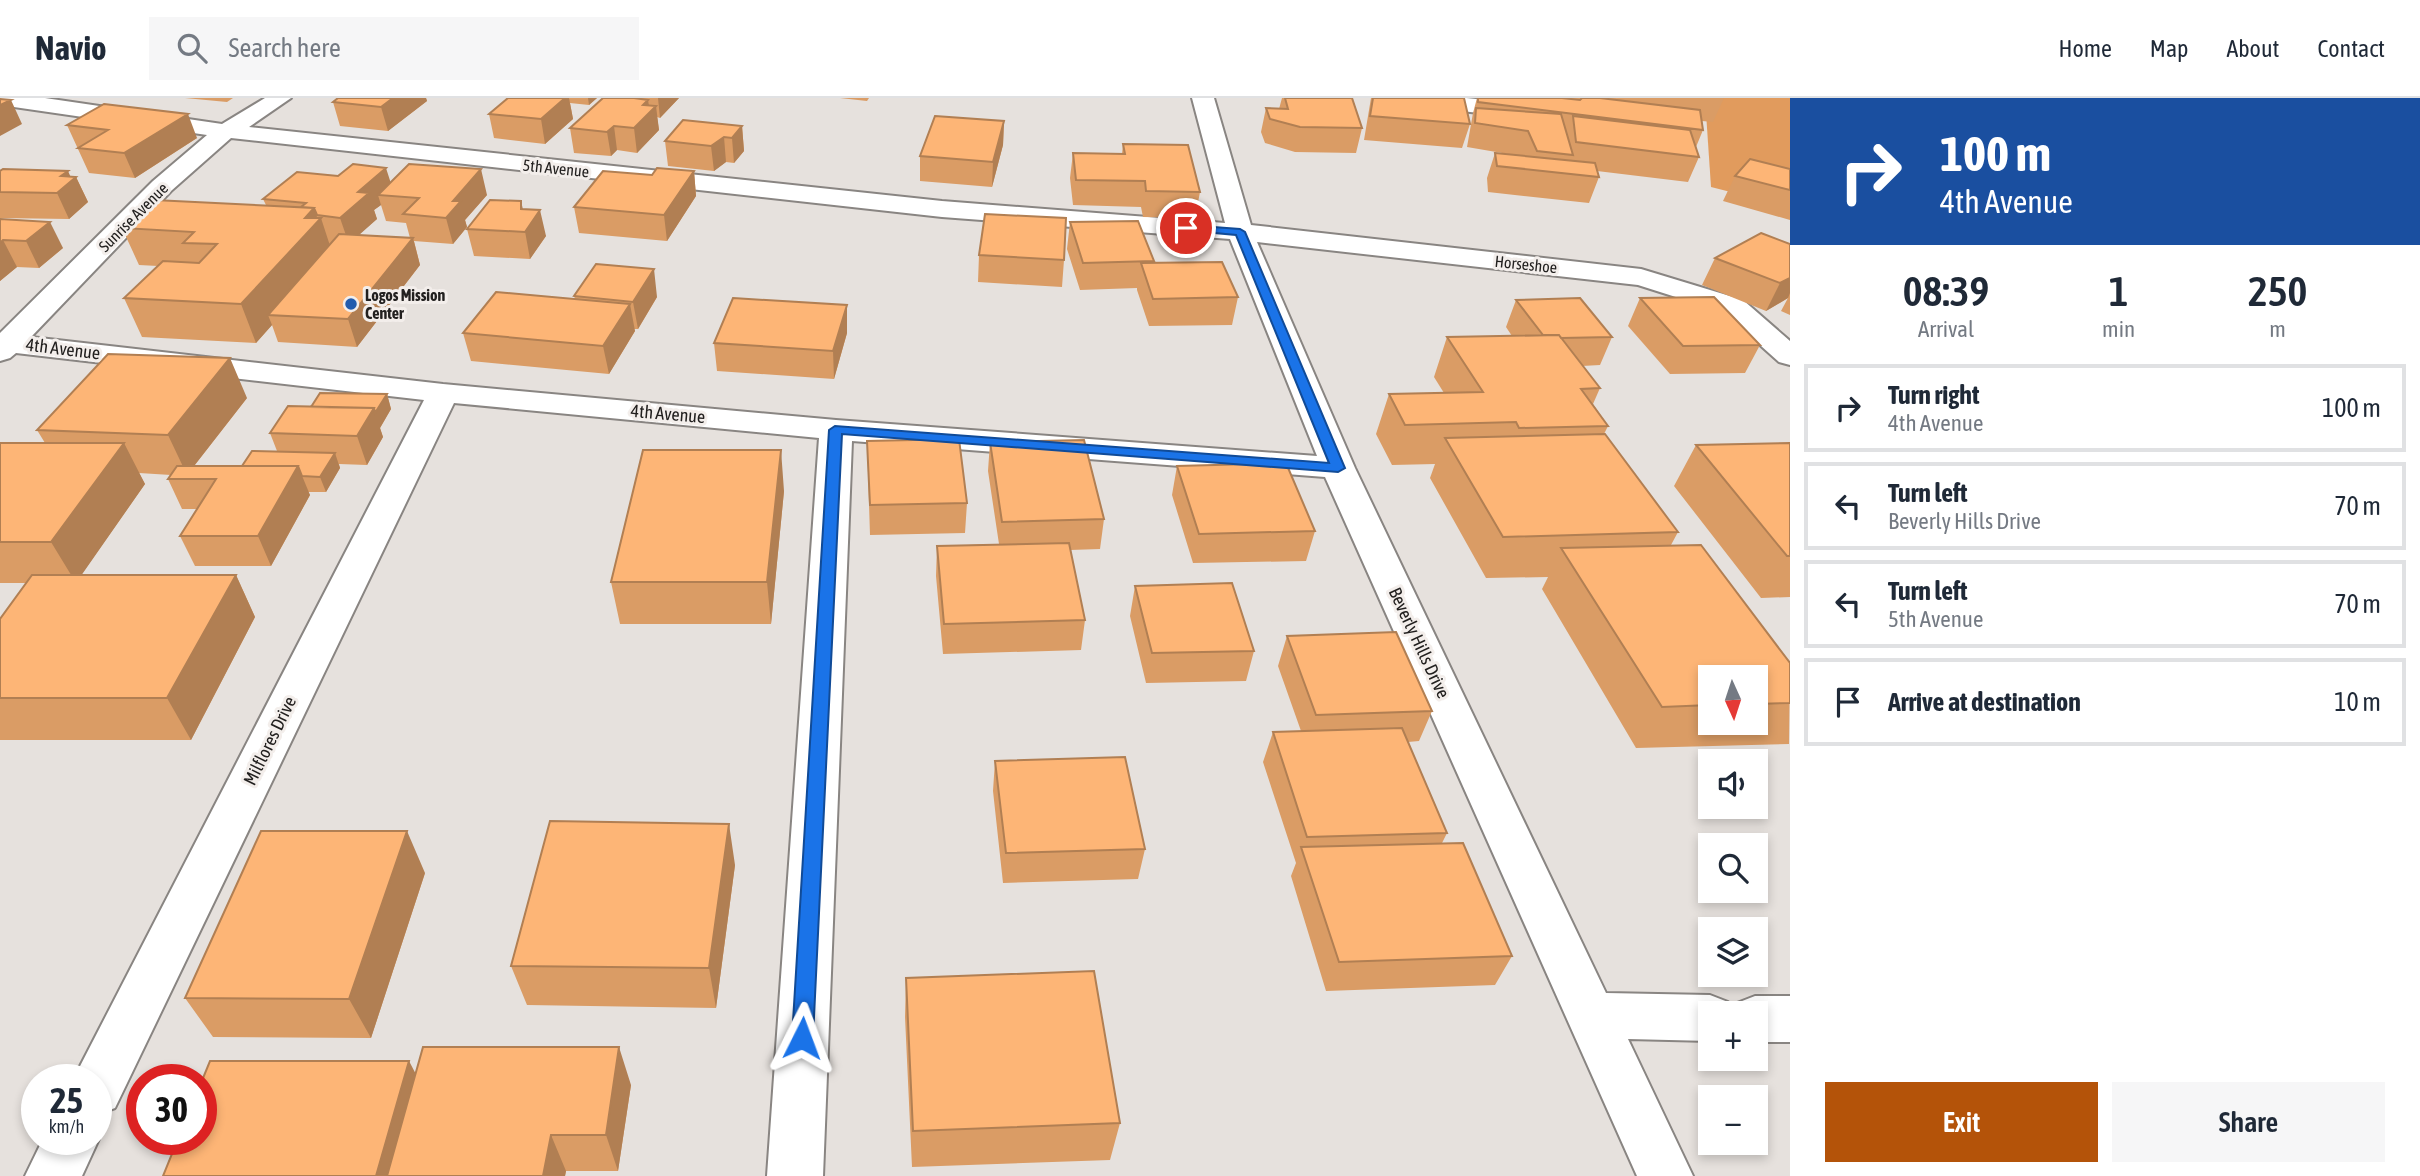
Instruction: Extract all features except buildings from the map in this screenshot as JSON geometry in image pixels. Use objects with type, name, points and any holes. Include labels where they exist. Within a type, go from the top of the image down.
[{"type":"street","name":"5th Avenue","points":[[0,98],[226,131],[832,198],[1240,232]]},
{"type":"street","name":"Sunrise Avenue","points":[[3,346],[162,186],[226,131],[280,98]]},
{"type":"street","name":"Beverly Hills Drive","points":[[1203,98],[1240,232],[1338,468],[1665,1176]]},
{"type":"street","points":[[1405,98],[1495,103],[1549,114]]},
{"type":"street","name":"Horseshoe","points":[[1240,232],[1641,277],[1733,306],[1790,356]]},
{"type":"street","name":"4th Avenue","points":[[3,346],[443,393],[835,430],[1338,468]]},
{"type":"street","name":"Milflores Drive","points":[[109,1064],[443,393]]},
{"type":"street","points":[[795,1176],[835,430]]},
{"type":"street","points":[[1590,1015],[1698,1018]]},
{"type":"street","points":[[1768,1018],[1790,1019]]},
{"type":"street","points":[[53,1176],[64,1155]]},
{"type":"shaded area","points":[[1705,98],[1790,98],[1790,207],[1711,187]]},
{"type":"place","name":"Logos Mission Center","points":[[351,304]]},
{"type":"route","points":[[802,1038],[835,430],[1338,468],[1240,232],[1186,228]]}]
